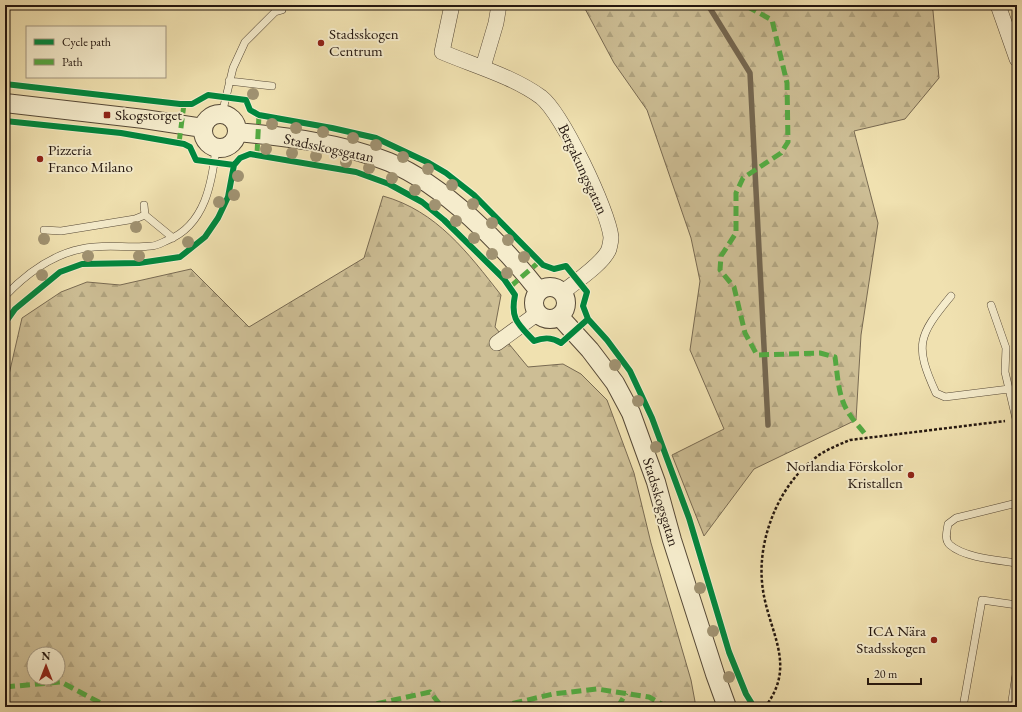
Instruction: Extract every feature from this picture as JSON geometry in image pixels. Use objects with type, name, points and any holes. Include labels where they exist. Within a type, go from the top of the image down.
[{"type":"street","name":"Bergakungsgatan","points":[[452,5],[442,52],[483,67],[542,98],[556,112],[590,179],[608,223],[611,238],[608,250],[603,259],[563,292]]},
{"type":"street","points":[[483,67],[499,5]]},
{"type":"street","points":[[998,5],[1017,59]]},
{"type":"street","points":[[5,103],[144,119],[204,128]]},
{"type":"street","points":[[222,114],[233,120],[238,132],[234,142],[223,149],[216,148],[205,140],[204,128],[206,121],[211,116],[222,114]]},
{"type":"street","name":"Stadsskogsgatan","points":[[238,132],[345,148],[378,158],[416,176],[440,192],[467,214],[539,291]]},
{"type":"street","points":[[552,286],[563,292],[567,303],[565,309],[559,316],[548,319],[538,313],[534,302],[539,291],[552,286]]},
{"type":"street","points":[[497,343],[538,313]]},
{"type":"street","name":"Stadsskogsgatan","points":[[559,316],[590,350],[615,383],[631,413],[656,482],[672,540],[727,707]]},
{"type":"lane","points":[[222,114],[233,68],[245,42],[275,12],[282,10]]},
{"type":"lane","points":[[229,81],[272,86]]},
{"type":"lane","points":[[5,296],[34,271],[54,258],[66,253],[104,245],[153,246],[184,232],[203,208],[212,176],[216,148]]},
{"type":"lane","points":[[144,205],[145,215],[173,238]]},
{"type":"lane","points":[[44,230],[62,231],[135,219],[145,215]]},
{"type":"lane","points":[[951,296],[930,322],[922,345],[925,369],[936,394],[945,397],[1009,389]]},
{"type":"lane","points":[[991,305],[1006,348],[1005,372],[1016,421]]},
{"type":"lane","points":[[1017,503],[956,518],[948,524],[946,537],[950,545],[969,555],[1017,563]]},
{"type":"lane","points":[[963,707],[982,600],[1017,605]]},
{"type":"lane","points":[[1011,707],[1017,668]]},
{"type":"path","points":[[765,707],[774,695],[780,682],[782,666],[762,582],[766,537],[775,510],[789,485],[799,472],[815,457],[832,447],[850,440],[1016,421]]},
{"type":"green space","points":[[583,5],[931,5],[933,11],[939,78],[905,119],[854,131],[878,223],[861,335],[856,420],[754,469],[704,536],[672,455],[724,429],[690,350],[700,281],[691,238],[647,110],[614,63]]},
{"type":"green space","points":[[383,196],[420,212],[450,235],[501,295],[495,327],[528,367],[563,364],[581,374],[607,400],[634,473],[651,543],[691,680],[696,707],[5,707],[5,392],[22,318],[61,292],[87,282],[120,285],[191,269],[249,327],[364,258]]},
{"type":"waterway","points":[[708,5],[750,73],[768,425]]},
{"type":"marked path","points":[[749,5],[750,8],[772,20],[787,83],[788,142],[781,153],[743,178],[736,193],[736,233],[721,256],[720,270],[734,287],[745,333],[757,355],[820,353],[835,357],[839,388],[843,402],[852,418],[867,437]]},
{"type":"marked path","points":[[1016,5],[1017,10]]},
{"type":"marked path","points":[[179,143],[184,104]]},
{"type":"marked path","points":[[257,154],[259,115]]},
{"type":"marked path","points":[[510,287],[539,262]]},
{"type":"marked path","points":[[5,687],[61,682],[108,707]]},
{"type":"marked path","points":[[498,707],[553,694],[597,689],[649,697],[667,707]]},
{"type":"marked path","points":[[362,707],[430,692],[442,707]]},
{"type":"marked path","points":[[618,707],[626,693]]},
{"type":"cycle path","points":[[5,84],[180,104],[192,104],[208,95],[246,100],[250,110],[259,115],[332,128],[376,138],[429,163],[446,173],[474,195],[543,265],[554,269],[566,266],[587,292],[583,306],[588,319],[607,340],[630,371],[652,418],[689,518],[729,652],[746,694],[754,707]]},
{"type":"cycle path","points":[[5,121],[121,133],[184,144],[190,147],[196,160],[234,165]]},
{"type":"cycle path","points":[[5,323],[15,309],[60,272],[82,264],[139,263],[180,257],[205,237],[218,218],[228,197],[234,165],[240,158],[250,154],[356,172],[389,184],[422,202],[444,220],[504,279],[515,295],[514,310],[517,321],[534,341],[548,338],[561,343],[588,319]]},
{"type":"place","name":"Stadsskogen Centrum","points":[[321,43]]},
{"type":"place","name":"Skogstorget","points":[[107,115]]},
{"type":"place","name":"Pizzeria Franco Milano","points":[[40,159]]},
{"type":"place","name":"Norlandia Förskolor Kristallen","points":[[911,475]]},
{"type":"place","name":"ICA Nära Stadsskogen","points":[[934,640]]}]
